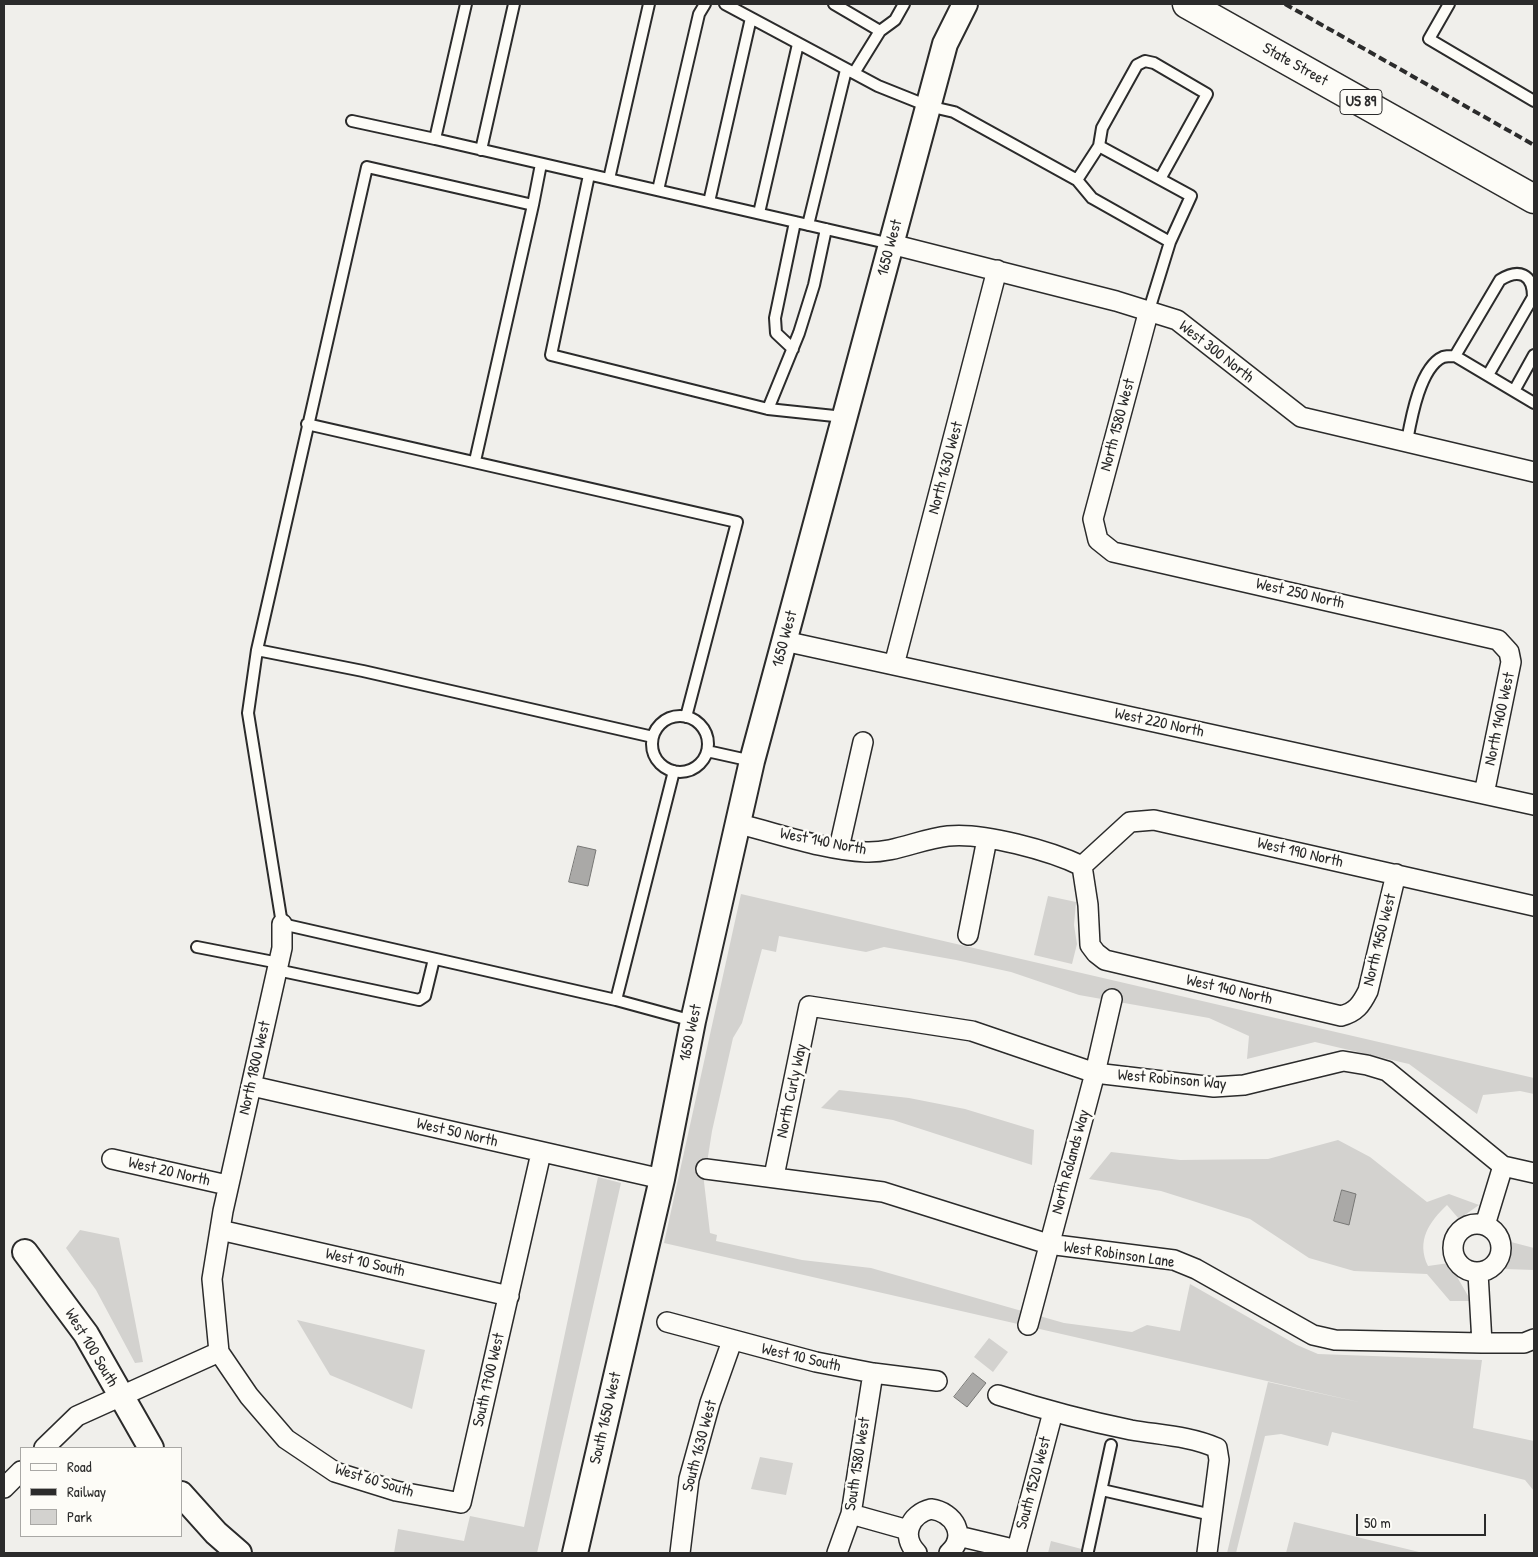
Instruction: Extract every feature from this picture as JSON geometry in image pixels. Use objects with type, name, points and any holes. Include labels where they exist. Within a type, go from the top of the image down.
[{"type":"main road","name":"State Street","points":[[1187,4],[1534,199]]},
{"type":"street","name":"1650 West","points":[[637,1284],[662,1179],[693,1021],[752,761],[945,44],[966,4]]},
{"type":"street","name":"West 300 North","points":[[891,244],[1149,310],[1177,320],[1301,417],[1534,472]]},
{"type":"street","name":"North 1630 West","points":[[894,665],[997,270]]},
{"type":"street","name":"North 1580 West","points":[[1098,540],[1093,519],[1149,310]]},
{"type":"street","name":"West 250 North","points":[[1098,540],[1113,552],[1490,637],[1504,645]]},
{"type":"street","name":"West 220 North","points":[[784,641],[1534,805]]},
{"type":"street","name":"North 1400 West","points":[[1484,794],[1512,662],[1509,652],[1504,645]]},
{"type":"street","points":[[839,848],[863,742]]},
{"type":"street","name":"West 190 North","points":[[1082,866],[1130,822],[1154,820],[1534,906]]},
{"type":"street","name":"West 140 North","points":[[739,824],[839,848],[867,852],[888,851],[947,836],[970,835],[1063,857],[1082,866],[1088,905],[1090,945],[1105,960],[1341,1016],[1353,1013],[1361,1005]]},
{"type":"street","points":[[968,935],[987,839]]},
{"type":"street","name":"North 1450 West","points":[[1361,1005],[1372,978],[1396,874]]},
{"type":"street","name":"North 1800 West","points":[[220,1352],[212,1279],[227,1185],[252,1086],[282,948],[282,924]]},
{"type":"street","name":"North Rolands Way","points":[[1028,1325],[1095,1073],[1112,999]]},
{"type":"street","name":"West Robinson Way","points":[[809,1006],[972,1032],[1095,1073],[1214,1087],[1244,1085],[1343,1061],[1367,1065],[1387,1071],[1503,1166],[1534,1173]]},
{"type":"street","name":"North Curly Way","points":[[774,1176],[809,1006]]},
{"type":"street","name":"West 50 North","points":[[252,1086],[662,1179]]},
{"type":"street","name":"South 1700 West","points":[[461,1503],[541,1153]]},
{"type":"street","name":"West 20 North","points":[[112,1159],[227,1185]]},
{"type":"street","points":[[1485,1225],[1503,1166]]},
{"type":"street","name":"West Robinson Lane","points":[[706,1169],[774,1176],[883,1192],[1048,1244],[1174,1260],[1196,1269],[1313,1335],[1328,1338],[1531,1343]]},
{"type":"street","points":[[1477,1224],[1485,1225],[1497,1234],[1502,1250],[1494,1266],[1478,1273],[1465,1270],[1459,1264],[1453,1250],[1454,1242],[1459,1232],[1465,1226],[1477,1224]]},
{"type":"street","name":"West 10 South","points":[[220,1230],[509,1296]]},
{"type":"street","name":"West 100 South","points":[[25,1252],[86,1334],[150,1447]]},
{"type":"street","points":[[1478,1273],[1482,1343]]},
{"type":"street","name":"South 1650 West","points":[[575,1553],[637,1284]]},
{"type":"street","name":"West 10 South","points":[[667,1322],[786,1356],[873,1373],[937,1382]]},
{"type":"street","name":"South 1630 West","points":[[680,1553],[689,1479],[710,1403],[732,1341]]},
{"type":"street","points":[[45,1447],[76,1416],[220,1352]]},
{"type":"street","name":"West 60 South","points":[[220,1352],[249,1396],[286,1439],[335,1472],[396,1491],[461,1503]]},
{"type":"street","name":"South 1580 West","points":[[837,1553],[851,1514],[873,1373]]},
{"type":"street","points":[[998,1395],[1052,1412],[1128,1429],[1186,1439],[1217,1448],[1219,1460],[1207,1553]]},
{"type":"street","name":"South 1520 West","points":[[1016,1552],[1052,1412]]},
{"type":"street","points":[[4,1488],[20,1472]]},
{"type":"street","points":[[182,1495],[216,1533],[239,1553]]},
{"type":"street","points":[[917,1553],[909,1543],[908,1530],[916,1515],[931,1509],[940,1510],[954,1520],[958,1536],[956,1543],[948,1553]]},
{"type":"street","points":[[851,1514],[908,1530]]},
{"type":"street","points":[[958,1536],[1016,1552]]},
{"type":"lane","points":[[435,139],[466,4]]},
{"type":"lane","points":[[481,150],[514,4]]},
{"type":"lane","points":[[609,179],[649,4]]},
{"type":"lane","points":[[658,190],[699,14],[705,4]]},
{"type":"lane","points":[[725,4],[878,86],[928,106],[954,112],[1077,180],[1092,198],[1170,242]]},
{"type":"lane","points":[[834,4],[880,31]]},
{"type":"lane","points":[[808,225],[850,72],[880,31],[895,20],[904,4]]},
{"type":"lane","points":[[1449,4],[1429,39],[1534,101]]},
{"type":"lane","points":[[709,202],[751,18]]},
{"type":"lane","points":[[759,213],[798,44]]},
{"type":"lane","points":[[1077,180],[1099,146],[1102,128],[1137,65],[1145,61],[1154,63],[1207,94],[1160,179]]},
{"type":"lane","points":[[352,121],[891,244]]},
{"type":"lane","points":[[1099,146],[1191,196],[1170,242],[1149,310]]},
{"type":"lane","points":[[475,461],[541,164]]},
{"type":"lane","points":[[533,205],[367,167],[257,650],[248,713],[282,924],[616,1000],[693,1021]]},
{"type":"lane","points":[[589,174],[551,355],[768,409],[844,418]]},
{"type":"lane","points":[[793,349],[776,333],[775,318],[795,222]]},
{"type":"lane","points":[[768,409],[793,349],[814,285],[826,229]]},
{"type":"lane","points":[[1455,356],[1500,280],[1511,273],[1519,273],[1529,279],[1533,287],[1533,297],[1488,375]]},
{"type":"lane","points":[[1408,441],[1415,401],[1430,370],[1442,357],[1455,356],[1534,403]]},
{"type":"lane","points":[[1514,391],[1534,356]]},
{"type":"lane","points":[[307,424],[738,522],[686,717]]},
{"type":"lane","points":[[257,650],[313,660],[653,737]]},
{"type":"lane","points":[[679,716],[686,717],[694,720],[706,733],[707,751],[698,765],[691,770],[674,771],[667,768],[656,758],[652,744],[653,737],[656,730],[665,720],[679,716]]},
{"type":"lane","points":[[707,751],[752,761]]},
{"type":"lane","points":[[616,1000],[674,771]]},
{"type":"lane","points":[[196,947],[420,1000],[425,996],[434,959]]},
{"type":"lane","points":[[1088,1551],[1111,1445]]},
{"type":"lane","points":[[1102,1490],[1212,1515]]},
{"type":"green space","points":[[741,894],[1534,1078],[1534,1094],[1520,1091],[1483,1095],[1477,1114],[1409,1064],[1315,1042],[1247,1059],[1249,1036],[1209,1018],[1079,995],[1011,972],[956,960],[884,947],[866,952],[779,936],[776,952],[762,949],[742,1023],[733,1038],[712,1131],[704,1182],[710,1233],[717,1235],[716,1241],[802,1260],[871,1268],[1064,1323],[1132,1332],[1147,1325],[1180,1331],[1190,1284],[1297,1345],[1318,1354],[1482,1360],[1473,1428],[1534,1441],[1534,1491],[1525,1480],[1332,1432],[1328,1446],[1281,1434],[1265,1436],[1236,1553],[1227,1553],[1268,1382],[1363,1403],[664,1243]]},
{"type":"green space","points":[[1048,896],[1076,902],[1074,925],[1077,944],[1072,964],[1034,955]]},
{"type":"green space","points":[[839,1090],[909,1098],[965,1109],[1034,1130],[1032,1165],[893,1120],[821,1108]]},
{"type":"green space","points":[[1338,1140],[1370,1157],[1427,1202],[1449,1194],[1479,1205],[1459,1219],[1447,1205],[1426,1232],[1423,1248],[1428,1266],[1449,1263],[1471,1301],[1450,1301],[1427,1274],[1354,1271],[1309,1258],[1250,1219],[1161,1191],[1089,1179],[1111,1152],[1180,1160],[1268,1159]]},
{"type":"green space","points":[[598,1177],[621,1183],[537,1553],[394,1553],[398,1529],[464,1541],[470,1516],[524,1527]]},
{"type":"green space","points":[[80,1230],[119,1238],[143,1362],[135,1363],[96,1290],[66,1248]]},
{"type":"green space","points":[[1511,1242],[1534,1248],[1534,1270],[1505,1269]]},
{"type":"green space","points":[[297,1320],[425,1350],[412,1409],[330,1375]]},
{"type":"green space","points":[[989,1338],[1008,1352],[993,1372],[974,1357]]},
{"type":"green space","points":[[760,1457],[793,1463],[786,1495],[751,1489]]},
{"type":"green space","points":[[1294,1522],[1407,1549],[1423,1553],[1286,1553]]},
{"type":"green space","points":[[1051,1541],[1097,1553],[1048,1553]]},
{"type":"shaded area","points":[[578,846],[596,850],[588,886],[569,882]]},
{"type":"shaded area","points":[[1342,1190],[1356,1194],[1349,1225],[1334,1221]]},
{"type":"shaded area","points":[[973,1373],[986,1383],[967,1407],[954,1397]]},
{"type":"railway","points":[[1285,4],[1534,145]]}]
